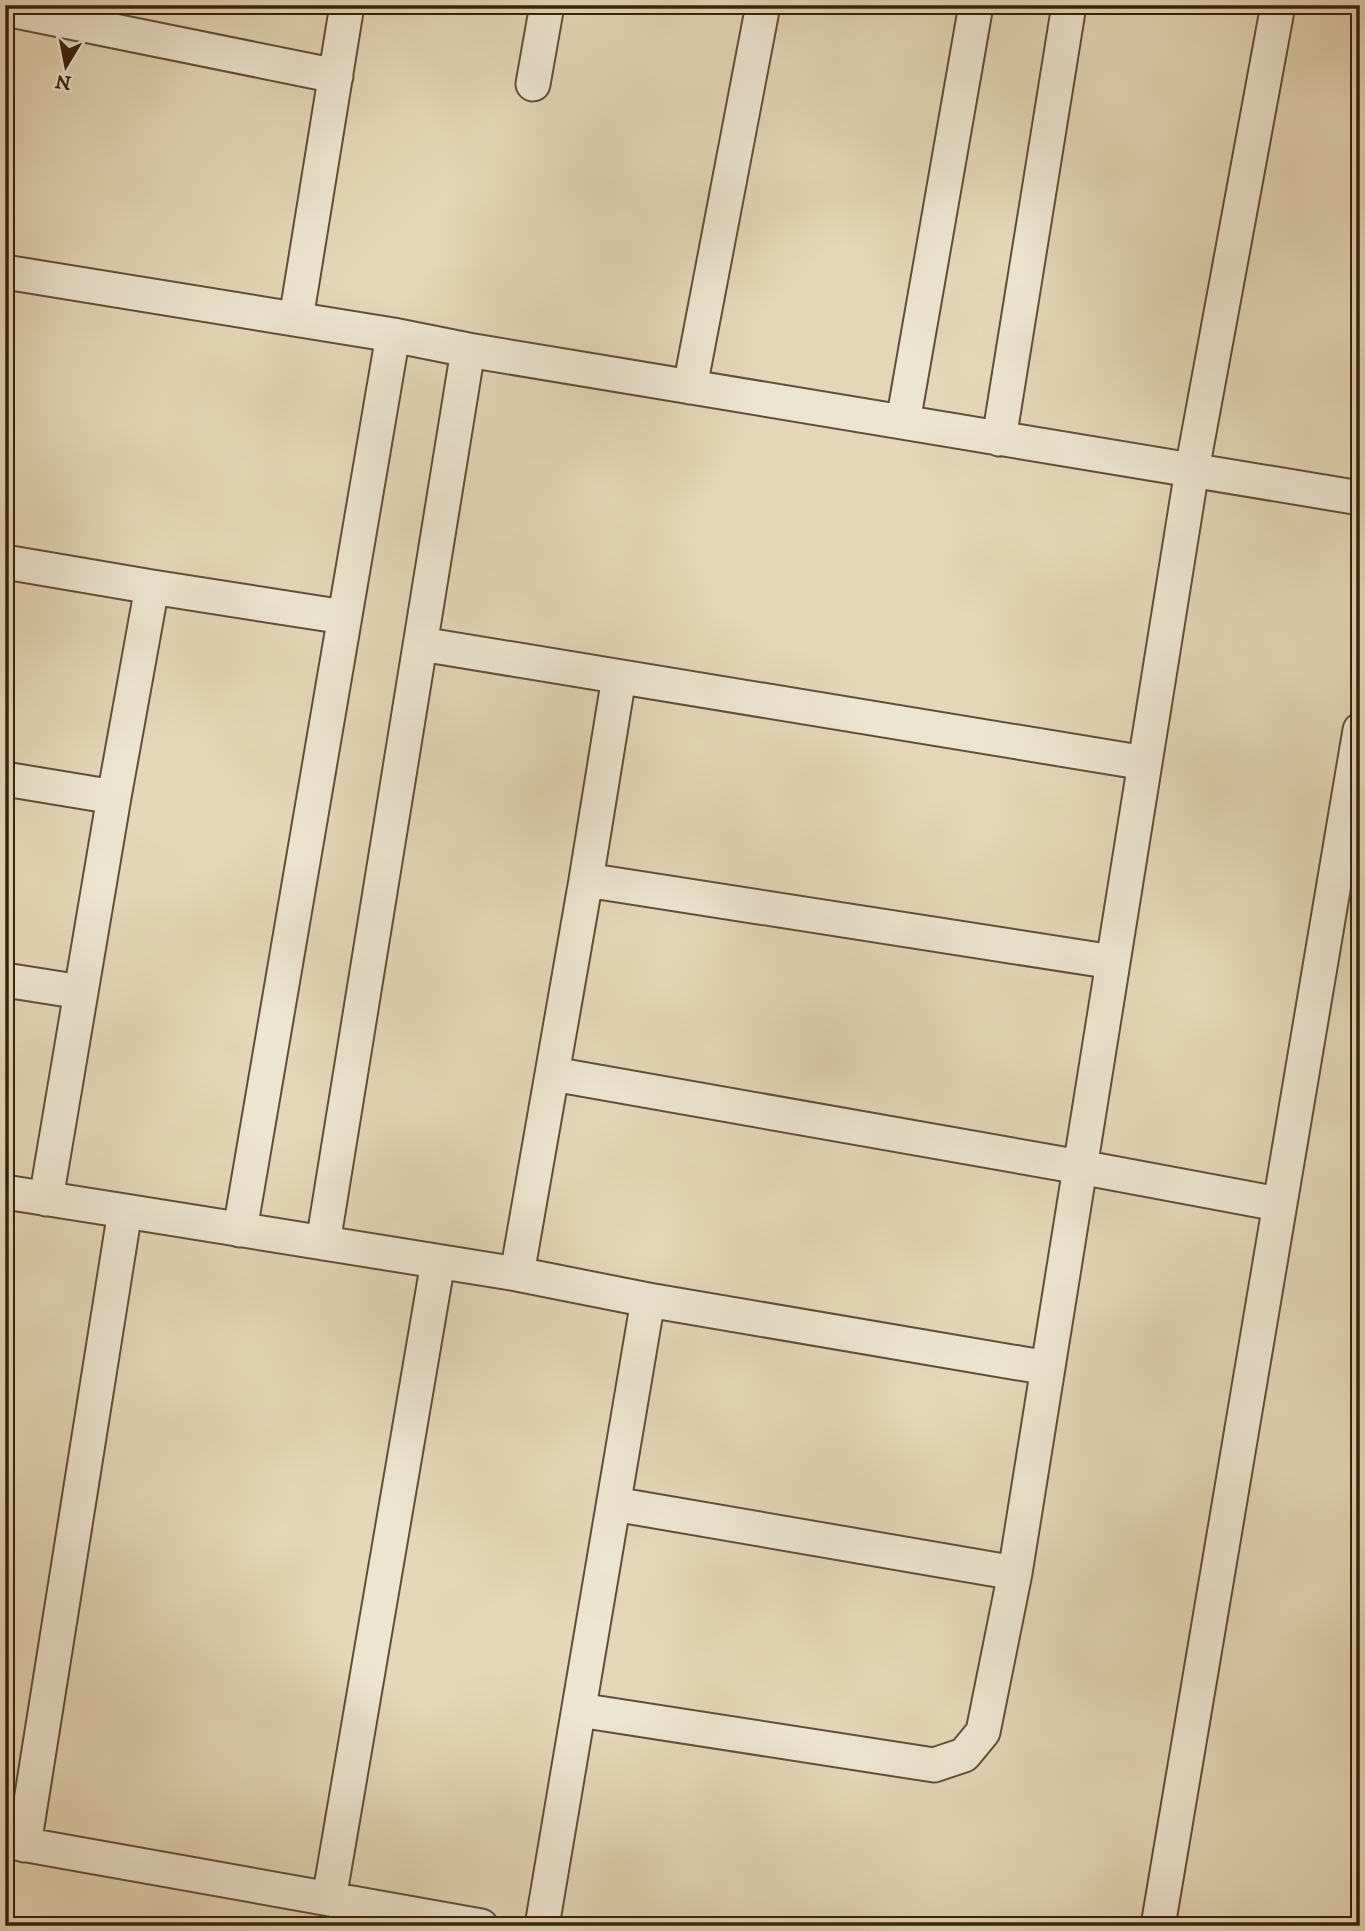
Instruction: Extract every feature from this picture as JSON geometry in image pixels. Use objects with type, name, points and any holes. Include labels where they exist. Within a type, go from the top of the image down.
[{"type":"street","points":[[296,319],[347,5]]},
{"type":"street","points":[[533,84],[547,5]]},
{"type":"street","points":[[690,387],[763,5]]},
{"type":"street","points":[[903,422],[976,5]]},
{"type":"street","points":[[999,439],[1069,5]]},
{"type":"street","points":[[579,1710],[934,1765],[964,1755],[983,1732],[1015,1573],[1192,470],[1278,5]]},
{"type":"street","points":[[16,11],[336,76]]},
{"type":"street","points":[[5,272],[1360,498]]},
{"type":"street","points":[[240,1230],[393,335]]},
{"type":"street","points":[[323,1243],[468,350]]},
{"type":"street","points":[[5,562],[344,617]]},
{"type":"street","points":[[46,1199],[152,587]]},
{"type":"street","points":[[421,644],[1145,763]]},
{"type":"street","points":[[517,1275],[619,677]]},
{"type":"street","points":[[1158,1926],[1360,730]]},
{"type":"street","points":[[5,779],[114,797]]},
{"type":"street","points":[[586,880],[1113,962]]},
{"type":"street","points":[[5,980],[81,992]]},
{"type":"street","points":[[553,1074],[1278,1204]]},
{"type":"street","points":[[5,1192],[517,1275],[1048,1368]]},
{"type":"street","points":[[125,1211],[14,1843],[481,1926]]},
{"type":"street","points":[[329,1899],[438,1262]]},
{"type":"street","points":[[542,1926],[648,1300]]},
{"type":"street","points":[[614,1504],[1015,1573]]}]
